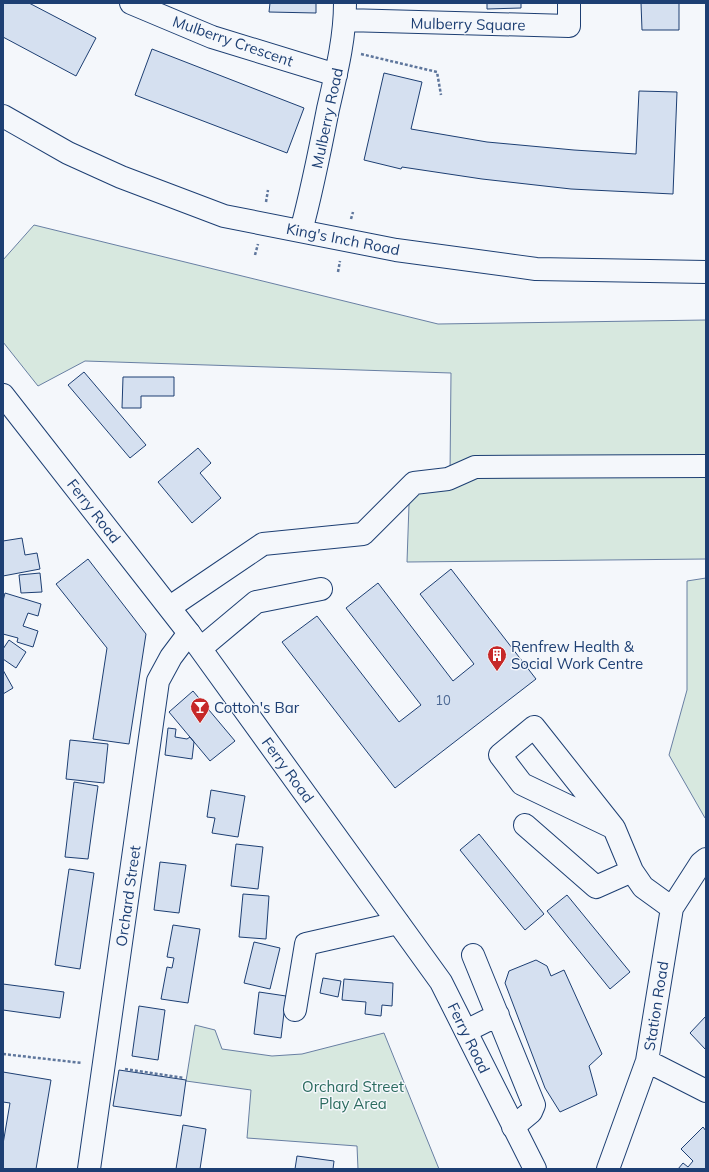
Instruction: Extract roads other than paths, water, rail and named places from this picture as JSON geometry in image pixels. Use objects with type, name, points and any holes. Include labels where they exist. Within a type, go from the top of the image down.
[{"type":"street","name":"Mulberry Crescent","points":[[131,3],[212,37],[336,74]]},
{"type":"street","name":"Mulberry Square","points":[[345,12],[569,26],[569,3]]},
{"type":"street","name":"Mulberry Road","points":[[301,231],[309,201],[336,74],[341,49],[345,12]]},
{"type":"street","name":"King's Inch Road","points":[[3,116],[68,153],[121,177],[224,216],[396,250],[536,269],[706,272]]},
{"type":"street","name":"Ferry Road","points":[[3,396],[195,640],[442,982],[535,1169]]},
{"type":"street","points":[[170,607],[263,544],[363,534],[414,483],[448,479],[475,467],[706,466]]},
{"type":"street","name":"Orchard Street","points":[[89,1169],[158,681],[170,657],[256,602],[321,589]]},
{"type":"street","points":[[614,828],[522,784],[500,755],[534,727],[614,828],[632,871],[643,887],[672,908]]},
{"type":"street","points":[[525,825],[596,887],[632,871]]},
{"type":"street","name":"Station Road","points":[[607,1166],[647,1061],[672,908],[701,863],[706,859]]},
{"type":"street","points":[[295,1010],[306,944],[398,923]]},
{"type":"street","points":[[473,955],[534,1105],[531,1112],[513,1127]]},
{"type":"street","points":[[466,1031],[498,1015]]},
{"type":"street","points":[[647,1061],[706,1091]]},
{"type":"place","name":"Renfrew Health & Social Work Centre","points":[[497,672]]},
{"type":"place","name":"Cotton's Bar","points":[[200,724]]},
{"type":"park label","name":"Orchard Street Play Area","points":[[353,1094]]}]
